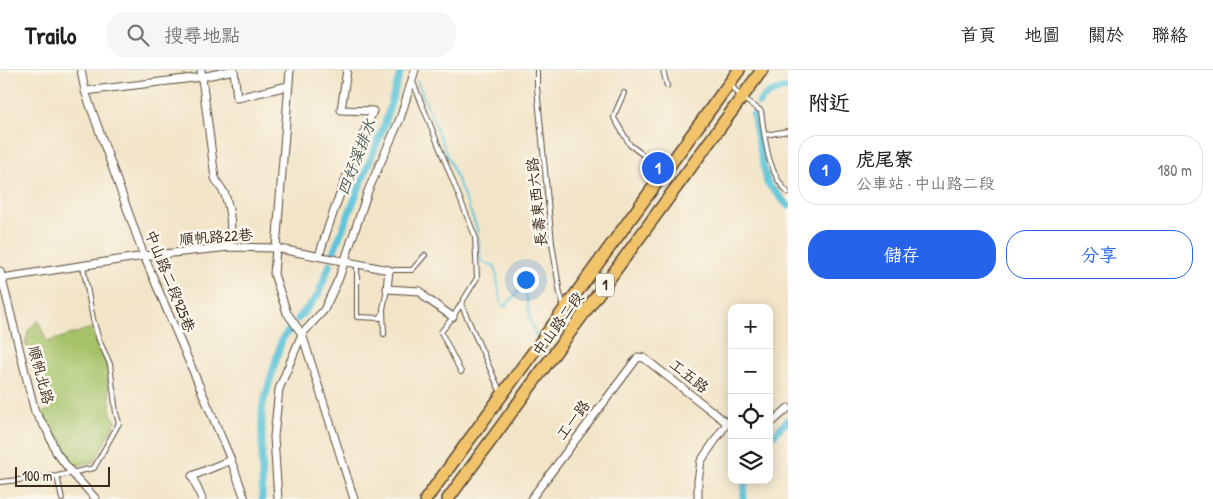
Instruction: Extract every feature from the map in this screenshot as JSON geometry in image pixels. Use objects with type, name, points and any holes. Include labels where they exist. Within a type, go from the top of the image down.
[{"type":"main road","name":"中山路二段","points":[[426,499],[739,70]]},
{"type":"main road","name":"中山路二段","points":[[448,499],[762,70]]},
{"type":"main road","points":[[689,138],[704,149]]},
{"type":"main road","points":[[518,373],[533,384]]},
{"type":"street","name":"中山路二段925巷","points":[[81,70],[85,91],[144,256],[246,499]]},
{"type":"street","points":[[85,91],[234,70],[237,98],[288,86]]},
{"type":"street","points":[[290,70],[274,274],[287,313],[302,334],[354,499]]},
{"type":"street","points":[[319,256],[330,218],[346,175],[374,112],[341,110],[347,70]]},
{"type":"street","points":[[278,499],[274,437],[279,389],[302,334],[324,310],[339,278],[368,191],[400,119],[415,70]]},
{"type":"street","points":[[201,74],[216,178],[224,193],[231,214],[230,247]]},
{"type":"street","name":"順帆路22巷","points":[[1,277],[144,256],[230,247],[275,248],[389,270]]},
{"type":"street","points":[[389,270],[387,289],[420,291],[426,298],[453,317]]},
{"type":"street","name":"順帆北路","points":[[1,277],[35,412],[47,430],[56,452],[96,499]]},
{"type":"street","name":"工五路","points":[[638,357],[644,358],[728,421]]},
{"type":"street","name":"工一路","points":[[531,499],[638,357]]},
{"type":"street","points":[[773,421],[788,408]]},
{"type":"street","name":"工五路","points":[[698,499],[701,461],[728,423]]},
{"type":"street","points":[[202,499],[192,476],[231,460]]},
{"type":"lane","name":"長壽東西六路","points":[[537,70],[537,88],[552,243],[560,294],[572,330]]},
{"type":"lane","points":[[663,70],[667,86]]},
{"type":"lane","points":[[412,80],[475,236],[477,278],[453,317],[441,332],[461,372]]},
{"type":"lane","points":[[729,83],[741,97],[761,111],[774,174],[779,184],[788,193]]},
{"type":"lane","points":[[624,93],[614,118],[630,145],[665,171]]},
{"type":"lane","points":[[765,135],[788,130]]},
{"type":"lane","points":[[389,270],[412,270],[425,254]]},
{"type":"lane","points":[[357,263],[357,317],[380,318],[383,314]]},
{"type":"lane","points":[[0,482],[57,476],[94,468],[119,423],[110,364],[99,340],[93,319],[83,266]]},
{"type":"lane","points":[[384,334],[383,314],[387,289]]},
{"type":"lane","points":[[461,304],[502,395]]},
{"type":"lane","points":[[57,476],[62,499]]},
{"type":"green space","points":[[38,320],[47,342],[92,328],[107,366],[111,414],[116,421],[94,462],[70,467],[58,451],[40,415],[49,409],[46,403],[53,395],[35,358],[25,344],[29,329]]},
{"type":"waterway","name":"四好溪排水","points":[[333,253],[385,123],[401,70]]},
{"type":"waterway","points":[[417,81],[477,228],[481,262],[495,266],[501,303],[504,307],[524,285],[530,319],[536,336]]},
{"type":"waterway","points":[[759,103],[772,92],[788,88]]},
{"type":"waterway","points":[[755,113],[753,115],[767,183],[788,206]]},
{"type":"waterway","name":"四好溪排水","points":[[298,319],[318,295],[330,264]]},
{"type":"waterway","name":"四好溪排水","points":[[262,499],[262,408],[282,339],[291,328]]},
{"type":"waterway","points":[[770,439],[788,420]]},
{"type":"waterway","points":[[743,499],[746,484]]},
{"type":"place","name":"虎尾寮","points":[[658,168]]}]
